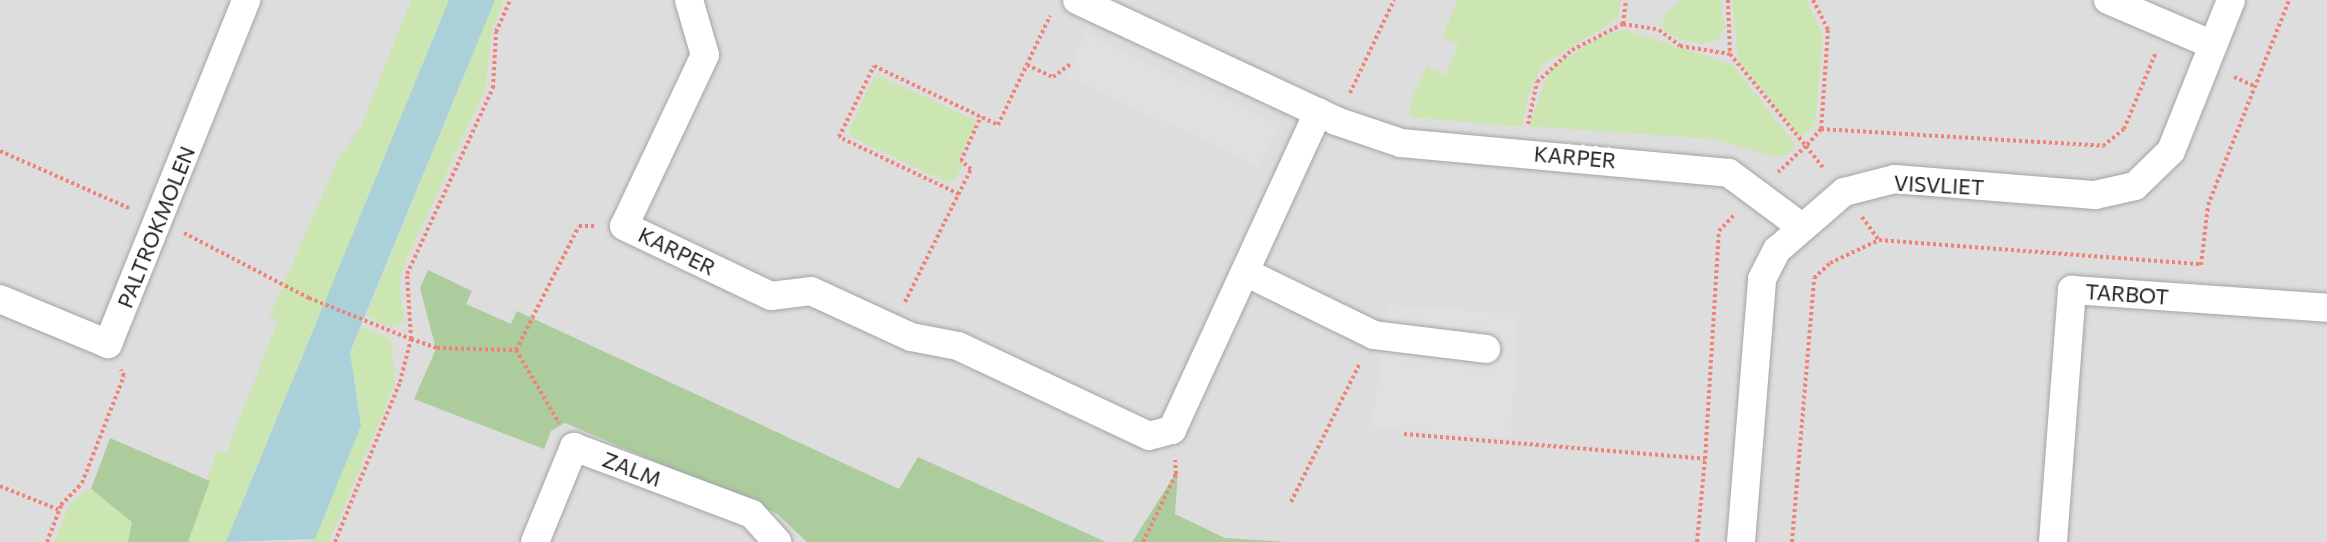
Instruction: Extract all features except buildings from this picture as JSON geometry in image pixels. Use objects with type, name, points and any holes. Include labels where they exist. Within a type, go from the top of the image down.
[{"type":"street","name":"PALTROKMOLEN","points":[[108,344],[246,0]]},
{"type":"street","name":"KARPER","points":[[689,0],[705,55],[624,226],[771,296],[811,291],[891,329],[958,346],[1149,436],[1172,430]]},
{"type":"street","points":[[2108,0],[2213,45]]},
{"type":"street","name":"VISVLIET","points":[[1741,542],[1762,279],[1777,250],[1799,225],[1844,192],[1895,179],[2095,195],[2134,186],[2171,151],[2231,0]]},
{"type":"street","name":"KARPER","points":[[1074,3],[1327,116],[1401,143],[1522,152],[1729,173],[1758,191],[1799,225]]},
{"type":"street","points":[[1172,430],[1247,273],[1327,116]]},
{"type":"street","points":[[1247,273],[1374,335],[1486,349]]},
{"type":"street","name":"TARBOT","points":[[2053,542],[2072,290],[2327,308]]},
{"type":"street","points":[[0,299],[108,344]]},
{"type":"street","points":[[535,542],[574,447]]},
{"type":"street","name":"ZALM","points":[[574,447],[752,514],[777,542]]},
{"type":"path","points":[[335,542],[400,382],[411,339],[407,274],[493,88],[496,32],[510,0]]},
{"type":"path","points":[[1327,116],[1394,0]]},
{"type":"path","points":[[1623,24],[1626,0]]},
{"type":"path","points":[[1728,0],[1730,54],[1844,192],[1880,240]]},
{"type":"path","points":[[1698,542],[1719,231],[1821,129],[1828,30],[1813,0]]},
{"type":"path","points":[[2198,299],[2208,205],[2289,0]]},
{"type":"path","points":[[959,194],[839,137],[874,66],[998,125],[1027,65],[1074,3]]},
{"type":"path","points":[[1522,152],[1537,82],[1572,50],[1623,24],[1659,30],[1680,46],[1730,54]]},
{"type":"path","points":[[1821,129],[2103,146],[2124,129],[2167,25]]},
{"type":"path","points":[[1027,65],[1053,77],[1070,64]]},
{"type":"path","points":[[891,329],[971,168],[961,161],[981,116]]},
{"type":"path","points":[[516,350],[579,226],[624,226]]},
{"type":"path","points":[[1792,542],[1814,278],[1830,263],[1880,240],[2201,264]]},
{"type":"path","points":[[309,298],[377,327],[436,348],[516,350]]},
{"type":"path","points":[[1291,502],[1374,335]]},
{"type":"path","points":[[47,542],[59,510],[82,483],[124,376],[108,344]]},
{"type":"path","points":[[516,350],[574,447]]},
{"type":"path","points":[[1143,542],[1176,474],[1172,430]]},
{"type":"path","points":[[1404,435],[1705,459]]},
{"type":"path","points":[[0,486],[59,510]]},
{"type":"shaded area","points":[[0,0],[2327,0],[2327,542],[0,542]]},
{"type":"shaded area","points":[[1086,34],[1278,125],[1259,167],[1067,76]]},
{"type":"shaded area","points":[[1388,305],[1519,314],[1511,438],[1371,428]]},
{"type":"green space","points":[[411,0],[449,0],[226,542],[188,542],[217,450],[226,453],[278,321],[269,317],[340,155],[361,127]]},
{"type":"green space","points":[[495,0],[504,0],[491,32],[486,87],[404,265],[399,282],[404,321],[394,328],[366,316]]},
{"type":"green space","points":[[1458,0],[1621,0],[1617,19],[1542,65],[1528,96],[1522,127],[1411,117],[1409,105],[1427,66],[1445,76],[1459,44],[1442,37]]},
{"type":"green space","points":[[1682,0],[1720,0],[1725,27],[1717,40],[1701,44],[1675,37],[1661,26],[1666,13]]},
{"type":"green space","points":[[1732,0],[1806,0],[1823,36],[1815,124],[1801,138],[1738,60]]},
{"type":"green space","points":[[1625,30],[1733,65],[1796,146],[1784,156],[1772,156],[1713,139],[1529,126],[1550,69],[1601,36]]},
{"type":"green space","points":[[881,77],[977,121],[958,160],[963,163],[955,180],[947,182],[852,137],[849,130],[873,79]]},
{"type":"green space","points":[[428,270],[472,291],[466,304],[511,324],[517,311],[899,489],[918,457],[1106,542],[807,542],[776,513],[565,423],[551,431],[544,449],[414,399],[436,349],[420,288]]},
{"type":"green space","points":[[361,327],[391,339],[395,384],[329,542],[312,542],[361,426],[350,352]]},
{"type":"green space","points":[[110,438],[210,481],[188,542],[128,542],[132,522],[91,489]]},
{"type":"green space","points":[[1178,470],[1175,514],[1225,538],[1289,542],[1132,542]]},
{"type":"green space","points":[[90,489],[133,522],[128,542],[54,542],[71,502]]},
{"type":"water","points":[[449,0],[495,0],[350,352],[361,426],[315,539],[226,542]]}]
